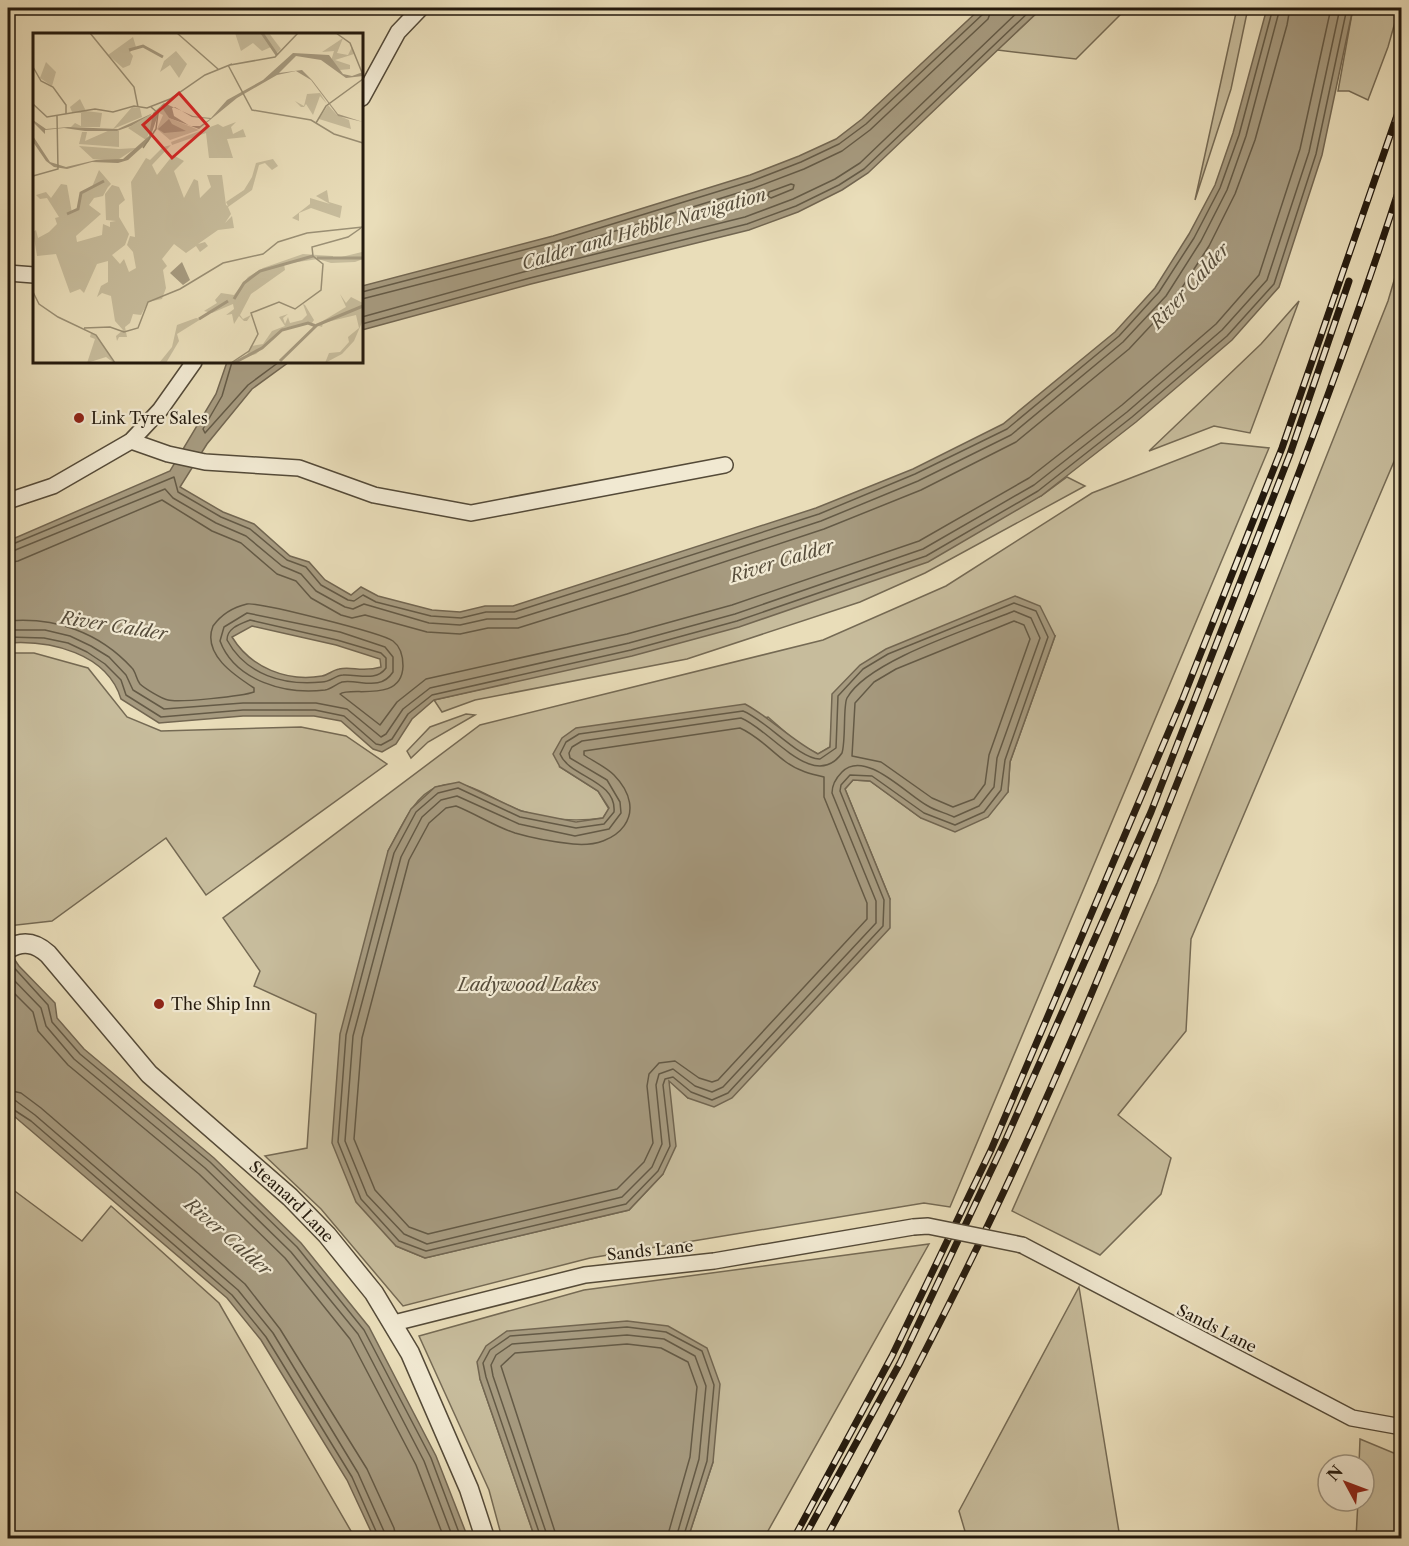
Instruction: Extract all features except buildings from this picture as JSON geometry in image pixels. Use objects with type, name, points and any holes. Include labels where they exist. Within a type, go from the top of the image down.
[{"type":"street","points":[[363,96],[398,32],[421,8]]},
{"type":"street","points":[[8,273],[33,275]]},
{"type":"street","points":[[8,501],[53,486],[131,441],[160,410],[193,363]]},
{"type":"street","points":[[131,441],[168,454],[205,462],[298,468],[374,495],[471,513],[725,465]]},
{"type":"street","name":"Steanard Lane","points":[[10,947],[26,943],[39,945],[149,1074],[290,1197],[327,1235],[374,1293],[410,1353],[469,1489],[485,1539]]},
{"type":"street","name":"Sands Lane","points":[[394,1323],[585,1275],[714,1261],[928,1226],[1022,1245],[1352,1418],[1401,1427]]},
{"type":"shaded area","points":[[1042,8],[1127,8],[1076,59],[997,50]]},
{"type":"shaded area","points":[[1237,8],[1248,8],[1231,89],[1195,200]]},
{"type":"shaded area","points":[[1353,8],[1399,8],[1388,47],[1368,100],[1349,91],[1338,91]]},
{"type":"shaded area","points":[[1401,257],[1401,445],[1191,939],[1186,1031],[1118,1115],[1171,1158],[1161,1194],[1100,1255],[1012,1211],[1157,883],[1388,301]]},
{"type":"shaded area","points":[[1299,301],[1250,433],[1214,426],[1149,451],[1261,344]]},
{"type":"shaded area","points":[[1221,443],[1269,448],[950,1207],[924,1203],[590,1258],[403,1306],[321,1209],[265,1156],[307,1148],[316,1014],[254,986],[260,971],[223,918],[480,725],[823,640],[946,586],[1092,493]],"holes":[[[1055,636],[1010,762],[1008,792],[921,818],[870,781],[853,780],[845,789],[890,899],[688,1098],[669,1080],[663,1174],[629,1210],[425,1258],[396,1246],[388,851],[408,814],[428,791],[449,784],[460,784],[480,791],[511,807],[542,816],[572,820],[603,818],[609,809],[598,791],[560,767],[768,717],[799,744],[818,754],[830,747],[833,723]]]},
{"type":"shaded area","points":[[1067,477],[1085,486],[925,573],[860,602],[687,659],[475,700],[442,712],[434,700],[525,679],[1041,496]]},
{"type":"shaded area","points":[[8,653],[34,653],[88,668],[127,717],[161,731],[301,727],[346,736],[387,764],[206,895],[166,838],[52,921],[8,926]]},
{"type":"shaded area","points":[[466,714],[475,715],[428,742],[411,758],[407,751],[430,727]]},
{"type":"shaded area","points":[[8,1186],[82,1241],[111,1206],[219,1303],[355,1538],[8,1538]]},
{"type":"shaded area","points":[[929,1244],[764,1538],[688,1538],[713,1462],[480,1379],[535,1538],[502,1538],[489,1490],[419,1336],[584,1290]]},
{"type":"shaded area","points":[[1079,1287],[1120,1538],[967,1538],[959,1511]]},
{"type":"shaded area","points":[[1360,1439],[1401,1456],[1401,1538],[1356,1538],[1357,1513],[1376,1513],[1376,1453],[1359,1453]]},
{"type":"water","name":"Calder and Hebble Navigation","points":[[981,8],[1042,8],[868,173],[842,190],[798,212],[749,230],[531,284],[363,330],[363,286],[553,236],[750,175],[836,139],[862,119]]},
{"type":"water","name":"River Calder","points":[[1267,8],[1353,8],[1322,155],[1279,287],[1232,340],[1136,422],[1041,496],[928,562],[739,627],[632,656],[434,700],[412,719],[396,744],[382,752],[373,749],[341,721],[314,716],[243,716],[159,723],[121,699],[114,683],[90,660],[59,647],[8,643],[8,541],[170,471],[216,394],[227,363],[288,363],[252,389],[207,444],[180,487],[223,512],[254,524],[290,556],[309,562],[325,580],[351,595],[361,587],[378,596],[432,610],[460,612],[485,606],[513,606],[816,508],[913,469],[1003,424],[1115,332],[1155,288],[1189,234],[1215,185],[1233,133]],"holes":[[[252,626],[336,645],[380,659],[381,667],[339,669],[324,675],[296,677],[260,665],[249,657],[232,637]]]},
{"type":"water","name":"Ladywood Lakes","points":[[1015,596],[1040,606],[1055,636],[1010,762],[1008,792],[988,817],[955,832],[921,818],[870,781],[853,780],[845,789],[890,899],[890,928],[732,1098],[714,1107],[688,1098],[669,1081],[676,1146],[663,1174],[629,1210],[425,1258],[396,1246],[356,1202],[332,1143],[340,1034],[388,851],[411,809],[435,787],[459,782],[521,811],[576,822],[603,818],[609,808],[598,791],[560,767],[553,754],[562,738],[576,728],[745,704],[818,754],[830,747],[832,694],[860,665],[886,649]]},
{"type":"water","name":"River Calder","points":[[8,950],[19,966],[55,1003],[57,1018],[84,1049],[214,1158],[301,1243],[369,1327],[436,1456],[468,1538],[374,1538],[347,1480],[261,1340],[227,1298],[8,1111]]},
{"type":"water","points":[[627,1321],[668,1326],[707,1348],[720,1384],[713,1462],[688,1538],[535,1538],[480,1379],[477,1362],[486,1346],[507,1331]]},
{"type":"railway","points":[[794,1538],[892,1356],[991,1150],[1183,698],[1282,448],[1402,101]]},
{"type":"railway","points":[[826,1538],[973,1257],[1044,1104],[1094,988],[1287,503],[1335,375],[1402,180]]},
{"type":"railway","points":[[804,1538],[900,1363],[1006,1139],[1151,812],[1290,454],[1349,281]]},
{"type":"place","name":"Link Tyre Sales","points":[[79,418]]},
{"type":"place","name":"The Ship Inn","points":[[159,1004]]}]
